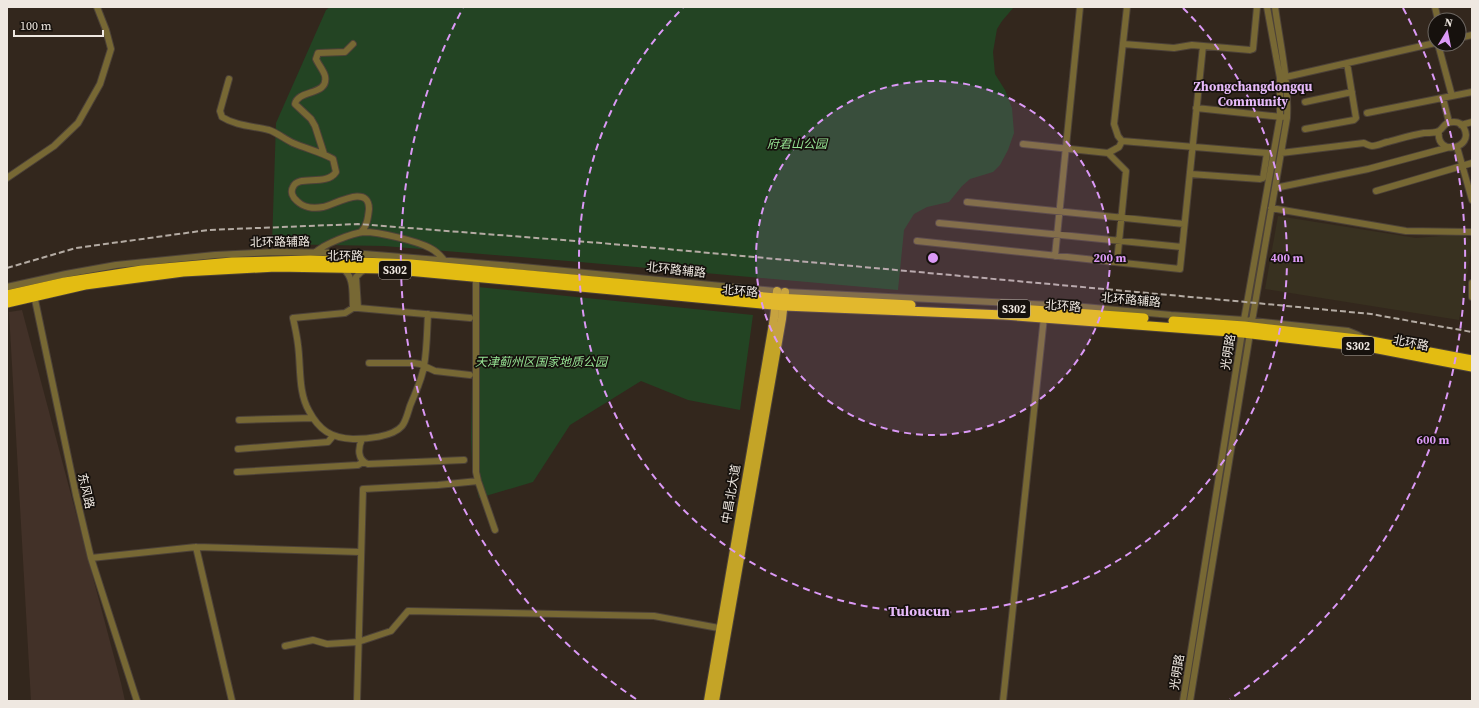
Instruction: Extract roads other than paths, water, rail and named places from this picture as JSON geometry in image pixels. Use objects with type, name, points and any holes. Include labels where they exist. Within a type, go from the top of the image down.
[{"type":"highway","name":"北环路","points":[[7,295],[89,278],[142,270],[313,256],[386,262],[446,263],[780,299],[918,306],[1004,308],[1247,327],[1366,340],[1472,360]]},
{"type":"highway","name":"北环路","points":[[7,303],[33,289],[108,282],[183,272],[247,268],[366,269],[1044,317],[1247,327],[1373,348],[1472,367]]},
{"type":"main road","name":"中昌北大道","points":[[715,701],[724,629],[780,299]]},
{"type":"main road","name":"中昌北大道","points":[[708,701],[724,629]]},
{"type":"street","points":[[7,178],[54,146],[78,123],[100,84],[110,49],[106,30],[97,7]]},
{"type":"street","points":[[1055,256],[1080,7]]},
{"type":"street","points":[[1127,7],[1114,124],[1118,136],[1122,141],[1267,153],[1263,178],[1260,179],[1190,174]]},
{"type":"street","points":[[1123,44],[1174,48],[1192,45],[1250,50],[1253,48],[1257,7]]},
{"type":"street","name":"光明路","points":[[1190,701],[1280,117],[1280,78],[1267,7]]},
{"type":"street","name":"光明路","points":[[1183,701],[1247,327],[1275,188],[1287,118],[1288,100],[1286,77],[1275,7]]},
{"type":"street","points":[[324,154],[315,126],[295,104],[296,99],[313,93],[321,88],[324,83],[325,76],[316,59],[318,53],[345,52],[353,44]]},
{"type":"street","points":[[1286,77],[1427,45]]},
{"type":"street","points":[[917,241],[1180,269],[1203,46]]},
{"type":"street","points":[[1440,52],[1452,96]]},
{"type":"street","points":[[1305,129],[1354,120],[1356,118],[1347,63]]},
{"type":"street","points":[[229,79],[220,110],[222,117],[238,124],[271,130],[281,137],[333,159],[336,172],[333,177],[295,183],[292,187],[293,198],[308,208],[322,207],[345,198],[355,196],[359,197],[368,204],[367,225],[371,233]]},
{"type":"street","points":[[1305,102],[1352,92]]},
{"type":"street","points":[[1367,113],[1472,92]]},
{"type":"street","points":[[1443,98],[1449,122]]},
{"type":"street","points":[[1196,108],[1287,118]]},
{"type":"street","points":[[1275,188],[1368,169],[1450,147],[1457,147],[1469,137],[1464,128],[1457,122],[1449,122],[1442,126],[1439,131],[1439,139],[1442,143],[1450,147]]},
{"type":"street","points":[[1461,125],[1472,122]]},
{"type":"street","points":[[1281,153],[1364,143],[1372,146],[1412,135],[1439,131]]},
{"type":"street","points":[[1023,144],[1108,153],[1119,147],[1122,141]]},
{"type":"street","points":[[1457,147],[1472,200]]},
{"type":"street","points":[[1108,153],[1126,171],[1117,262]]},
{"type":"street","points":[[1376,192],[1472,163]]},
{"type":"street","points":[[967,202],[1184,224]]},
{"type":"street","points":[[1271,208],[1406,231],[1472,232]]},
{"type":"street","points":[[939,223],[1182,247]]},
{"type":"street","points":[[362,232],[367,225]]},
{"type":"street","points":[[313,256],[327,244],[362,232],[409,241],[429,247],[446,263]]},
{"type":"street","points":[[342,268],[348,272],[350,277],[355,308]]},
{"type":"street","points":[[355,308],[356,277],[366,269]]},
{"type":"street","points":[[476,281],[475,459],[478,481],[495,530]]},
{"type":"street","points":[[1472,283],[1472,297]]},
{"type":"street","points":[[7,287],[33,289]]},
{"type":"street","name":"东风路","points":[[33,289],[76,495],[91,558],[136,701]]},
{"type":"street","points":[[428,314],[424,366],[402,426],[392,432],[380,436],[362,439],[333,436],[324,431],[308,411],[304,400],[298,345],[293,318],[345,313],[355,308],[428,314],[470,318]]},
{"type":"street","points":[[1003,701],[1044,317]]},
{"type":"street","points":[[369,363],[414,363],[420,364],[435,371],[470,375]]},
{"type":"street","points":[[239,420],[313,418]]},
{"type":"street","points":[[238,449],[328,442],[333,436]]},
{"type":"street","points":[[362,439],[359,446],[360,456],[363,462],[368,464],[464,460]]},
{"type":"street","points":[[237,472],[358,465],[363,462]]},
{"type":"street","points":[[357,701],[360,552],[363,490],[478,481]]},
{"type":"street","points":[[91,558],[196,547],[360,552]]},
{"type":"street","points":[[196,547],[232,701]]},
{"type":"street","points":[[284,646],[313,640],[328,644],[358,642],[391,631],[408,611],[654,616],[724,629]]},
{"type":"railway","points":[[7,268],[76,248],[208,230],[358,224],[601,243],[1371,314],[1472,332]]},
{"type":"district","name":"Zhongchangdongqu Community","points":[[1253,94]]},
{"type":"district","name":"Tuloucun","points":[[919,611]]},
{"type":"park label","name":"府君山公园","points":[[797,144]]},
{"type":"park label","name":"天津蓟州区国家地质公园","points":[[541,362]]}]
